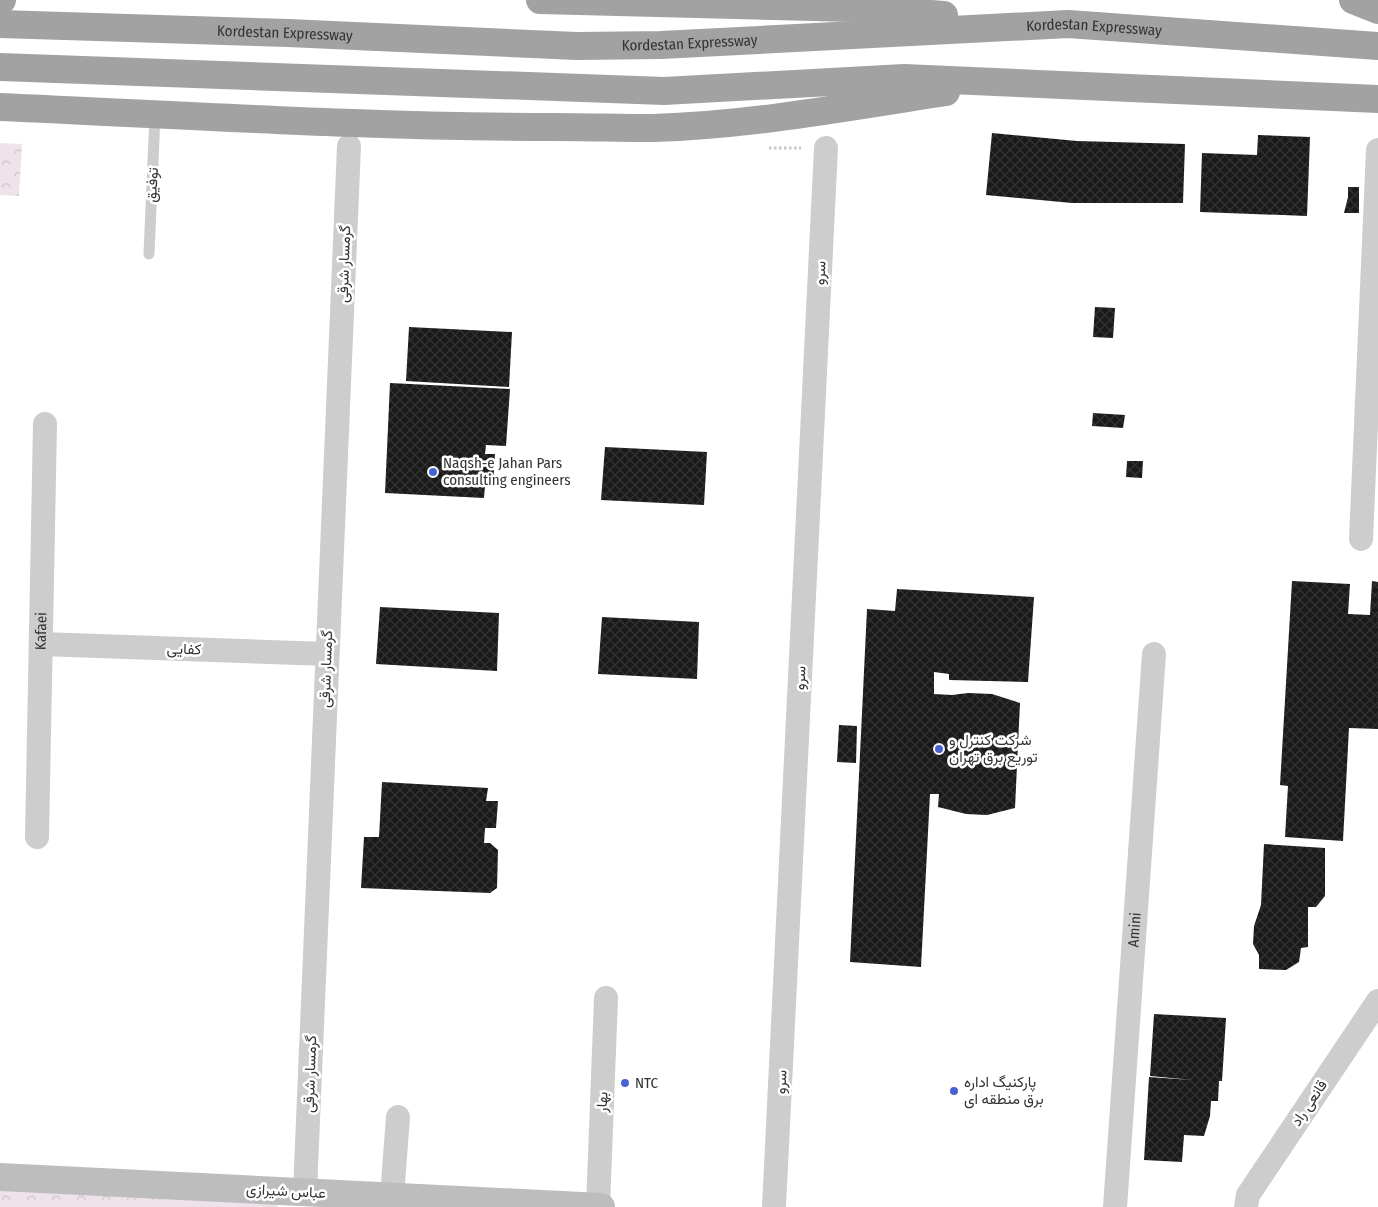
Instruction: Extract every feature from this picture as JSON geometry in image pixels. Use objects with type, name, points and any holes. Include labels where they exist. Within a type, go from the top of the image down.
[{"type":"highway","points":[[540,0],[854,8],[1068,24]]},
{"type":"highway","points":[[1353,0],[1378,10]]},
{"type":"highway","name":"Kordestan Expressway","points":[[0,24],[288,33],[577,46],[661,45],[1068,24],[1378,46]]},
{"type":"highway","points":[[0,67],[664,91],[904,78],[1378,99]]},
{"type":"highway","points":[[4,103],[155,115],[368,124],[509,128],[653,128],[738,122],[832,110],[1002,82]]},
{"type":"main road","name":"عباس شیرازی","points":[[0,1176],[304,1200],[392,1196],[600,1207]]},
{"type":"street","name":"گرمسار شرقی","points":[[304,1200],[348,146]]},
{"type":"street","name":"سرو","points":[[774,1207],[826,148]]},
{"type":"street","points":[[1361,539],[1378,150]]},
{"type":"street","name":"Kafaei","points":[[37,837],[46,424]]},
{"type":"street","name":"کفایی","points":[[41,644],[327,654]]},
{"type":"street","name":"Amini","points":[[1115,1207],[1154,654]]},
{"type":"street","name":"بهار","points":[[600,1207],[606,998]]},
{"type":"street","name":"قانعی‌ راد","points":[[1246,1207],[1248,1195],[1378,1001]]},
{"type":"street","points":[[392,1196],[398,1117]]},
{"type":"lane","name":"توفیق","points":[[149,254],[155,115]]},
{"type":"green space","points":[[0,143],[22,144],[19,196],[0,195]]},
{"type":"green space","points":[[0,1189],[274,1201],[279,1207],[0,1207]]},
{"type":"building","points":[[992,133],[1077,141],[1185,144],[1183,203],[1072,203],[986,195]]},
{"type":"building","points":[[1258,135],[1310,137],[1307,216],[1200,212],[1202,153],[1257,155]]},
{"type":"building","points":[[1348,187],[1359,187],[1359,213],[1344,213],[1348,197]]},
{"type":"building","points":[[1095,307],[1115,308],[1113,338],[1093,337]]},
{"type":"building","points":[[409,327],[512,332],[509,387],[406,381]]},
{"type":"building","points":[[390,383],[510,389],[506,446],[486,445],[485,454],[495,454],[493,486],[485,486],[484,498],[385,493]]},
{"type":"building","points":[[1093,413],[1125,415],[1123,428],[1092,426]]},
{"type":"building","points":[[605,447],[707,452],[704,505],[601,500]]},
{"type":"building","points":[[1127,461],[1143,461],[1142,478],[1126,477]]},
{"type":"building","points":[[1292,581],[1350,584],[1348,614],[1370,615],[1372,581],[1378,582],[1378,729],[1349,728],[1343,841],[1285,837],[1288,786],[1280,785]]},
{"type":"building","name":"شرکت کنترل و توریع برق تهران","points":[[897,589],[1034,597],[1028,682],[949,680],[949,674],[934,672],[934,694],[992,694],[1020,703],[1015,808],[987,815],[966,814],[938,807],[939,794],[930,794],[921,967],[850,962],[867,609],[895,611]]},
{"type":"building","points":[[380,607],[499,613],[497,671],[376,664]]},
{"type":"building","points":[[602,617],[699,622],[697,679],[598,674]]},
{"type":"building","points":[[839,725],[857,726],[856,763],[837,762]]},
{"type":"building","points":[[382,782],[488,788],[486,801],[498,801],[496,828],[485,828],[484,843],[490,843],[498,850],[497,888],[490,893],[361,888],[364,837],[379,837]]},
{"type":"building","points":[[1264,844],[1325,848],[1325,896],[1316,907],[1308,907],[1308,947],[1301,948],[1299,962],[1286,970],[1259,969],[1259,955],[1253,944],[1254,926],[1261,905]]},
{"type":"building","points":[[1154,1014],[1226,1018],[1222,1081],[1219,1081],[1218,1101],[1211,1101],[1210,1116],[1204,1136],[1184,1135],[1182,1162],[1144,1160],[1149,1077],[1193,1080],[1150,1076]]},
{"type":"place","name":"Naqsh-e Jahan Pars consulting engineers","points":[[433,472]]},
{"type":"place","name":"شرکت کنترل و توریع برق تهران","points":[[939,749]]},
{"type":"place","name":"NTC","points":[[625,1083]]},
{"type":"place","name":"پارکنیگ اداره برق منطقه ای","points":[[954,1091]]}]
